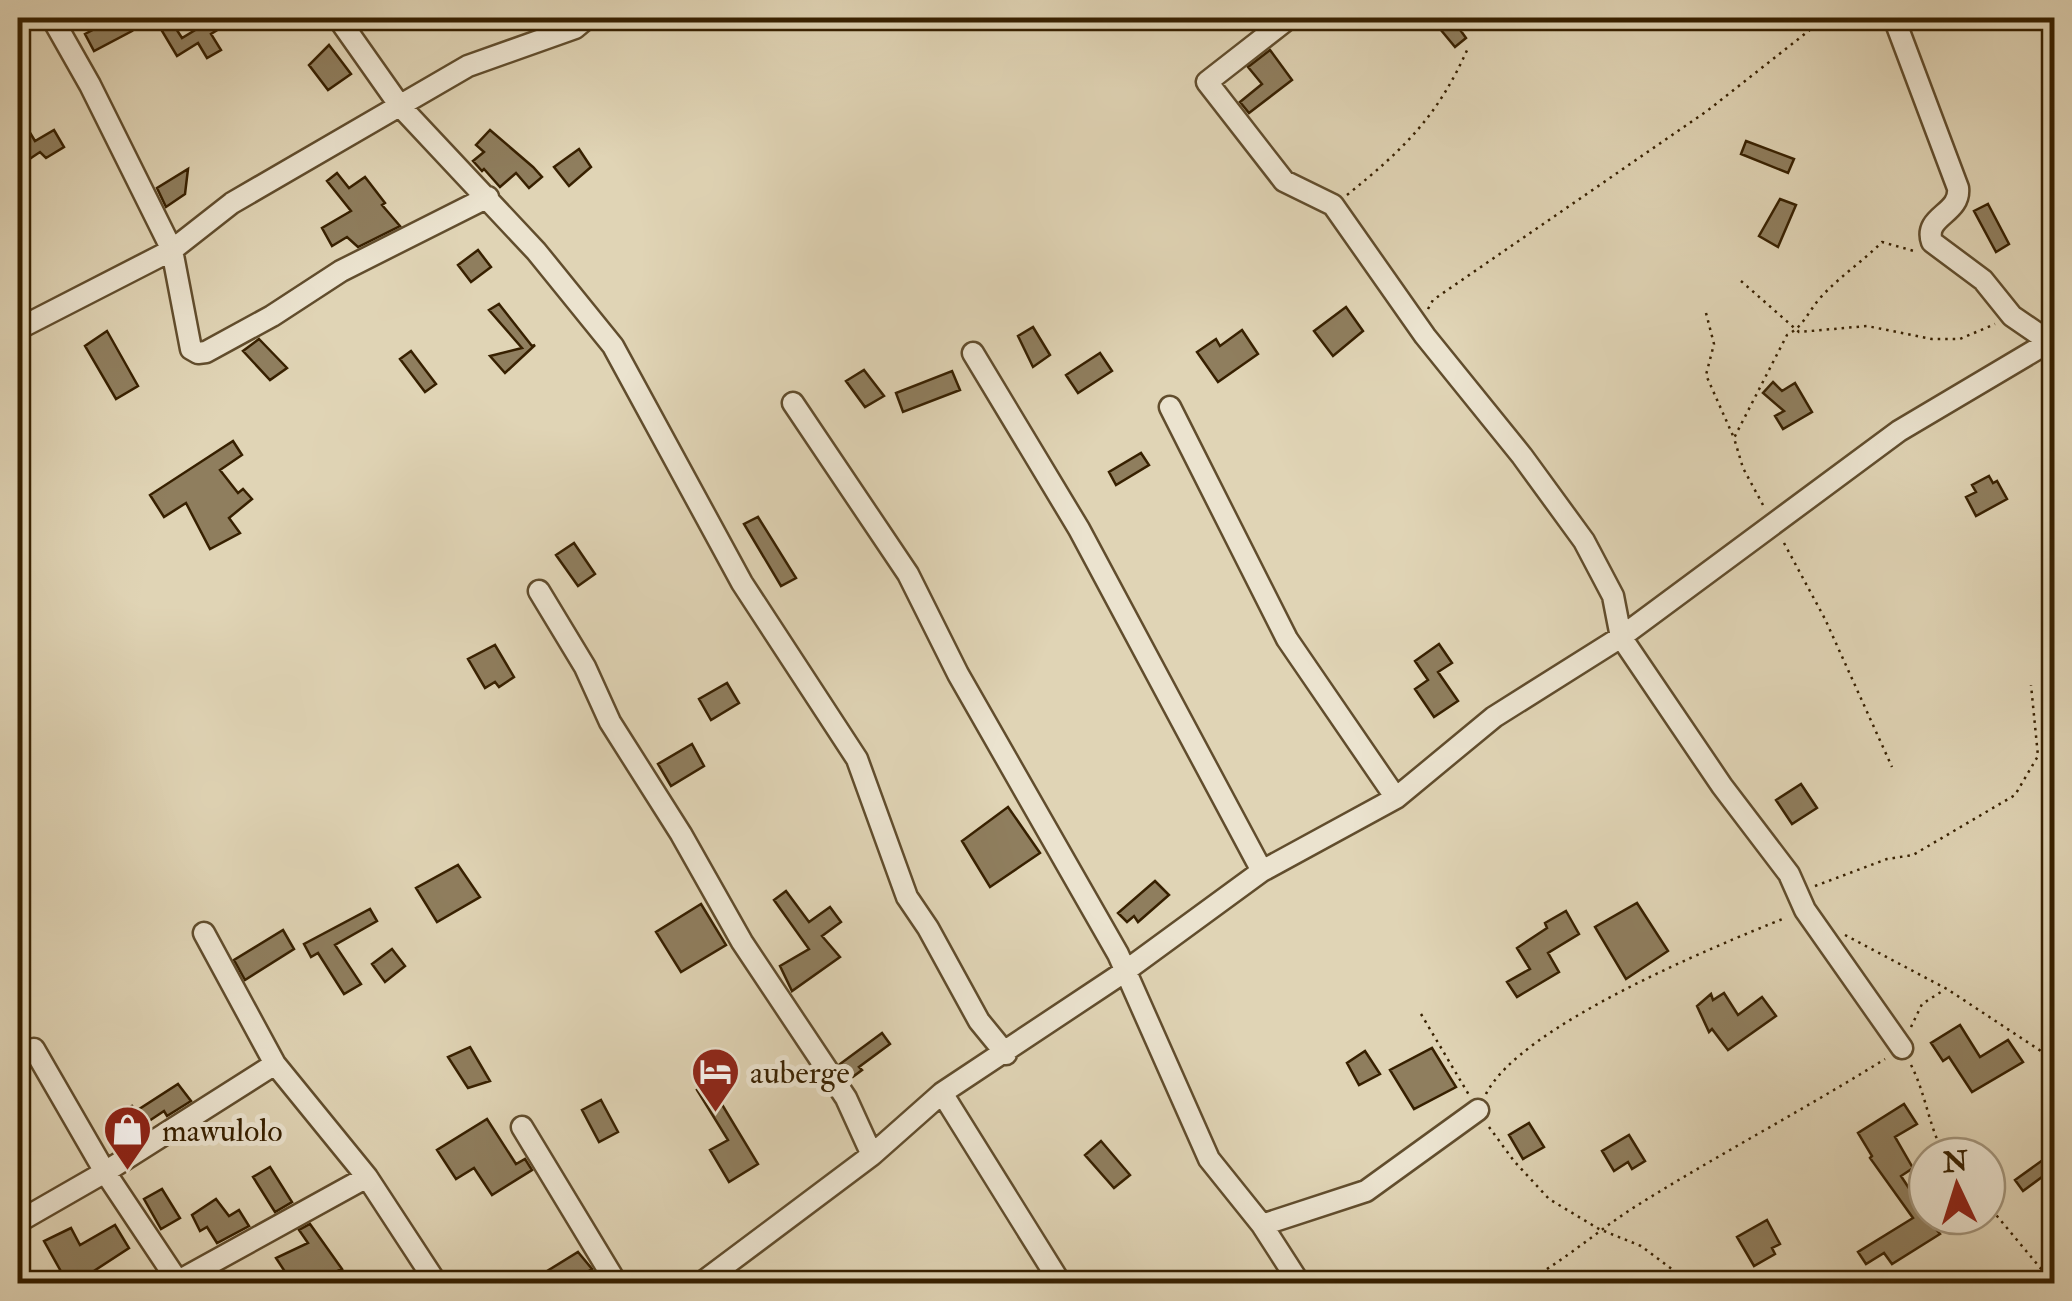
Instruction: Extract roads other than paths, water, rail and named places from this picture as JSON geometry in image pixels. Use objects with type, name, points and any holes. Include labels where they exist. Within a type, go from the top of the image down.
[{"type":"street","points":[[52,18],[172,250],[191,349],[198,353],[272,316],[342,271],[488,197]]},
{"type":"street","points":[[338,18],[400,106],[536,251],[613,346],[742,583],[858,759],[906,897],[928,928],[979,1021],[1006,1054]]},
{"type":"street","points":[[18,330],[172,250],[232,203],[468,66],[575,28],[587,18]]},
{"type":"street","points":[[1289,18],[1207,82],[1284,181],[1333,205],[1425,336],[1522,456],[1584,541],[1614,596],[1621,637],[1722,786],[1789,874],[1805,910],[1902,1048]]},
{"type":"street","points":[[700,1284],[872,1155],[942,1093],[1006,1054],[1262,871],[1396,798],[1494,718],[1621,637],[1899,431],[2053,343],[2012,316],[1983,280],[1932,242],[1931,226],[1955,205],[1958,188],[1894,18]]},
{"type":"street","points":[[972,352],[1079,529],[1262,871]]},
{"type":"street","points":[[793,403],[908,574],[977,707],[1118,954],[1209,1158],[1262,1225],[1300,1284]]},
{"type":"street","points":[[1170,407],[1287,639],[1396,798]]},
{"type":"street","points":[[538,590],[585,667],[610,722],[681,834],[742,942],[846,1098],[872,1155]]},
{"type":"street","points":[[204,933],[275,1064],[367,1177],[437,1284]]},
{"type":"street","points":[[34,1049],[175,1282],[367,1177]]},
{"type":"street","points":[[18,1222],[275,1064]]},
{"type":"street","points":[[942,1093],[1061,1284]]},
{"type":"street","points":[[1262,1225],[1366,1191],[1478,1110]]},
{"type":"street","points":[[522,1127],[617,1284]]},
{"type":"place","name":"auberge","points":[[715,1114]]},
{"type":"place","name":"mawulolo","points":[[127,1172]]}]
